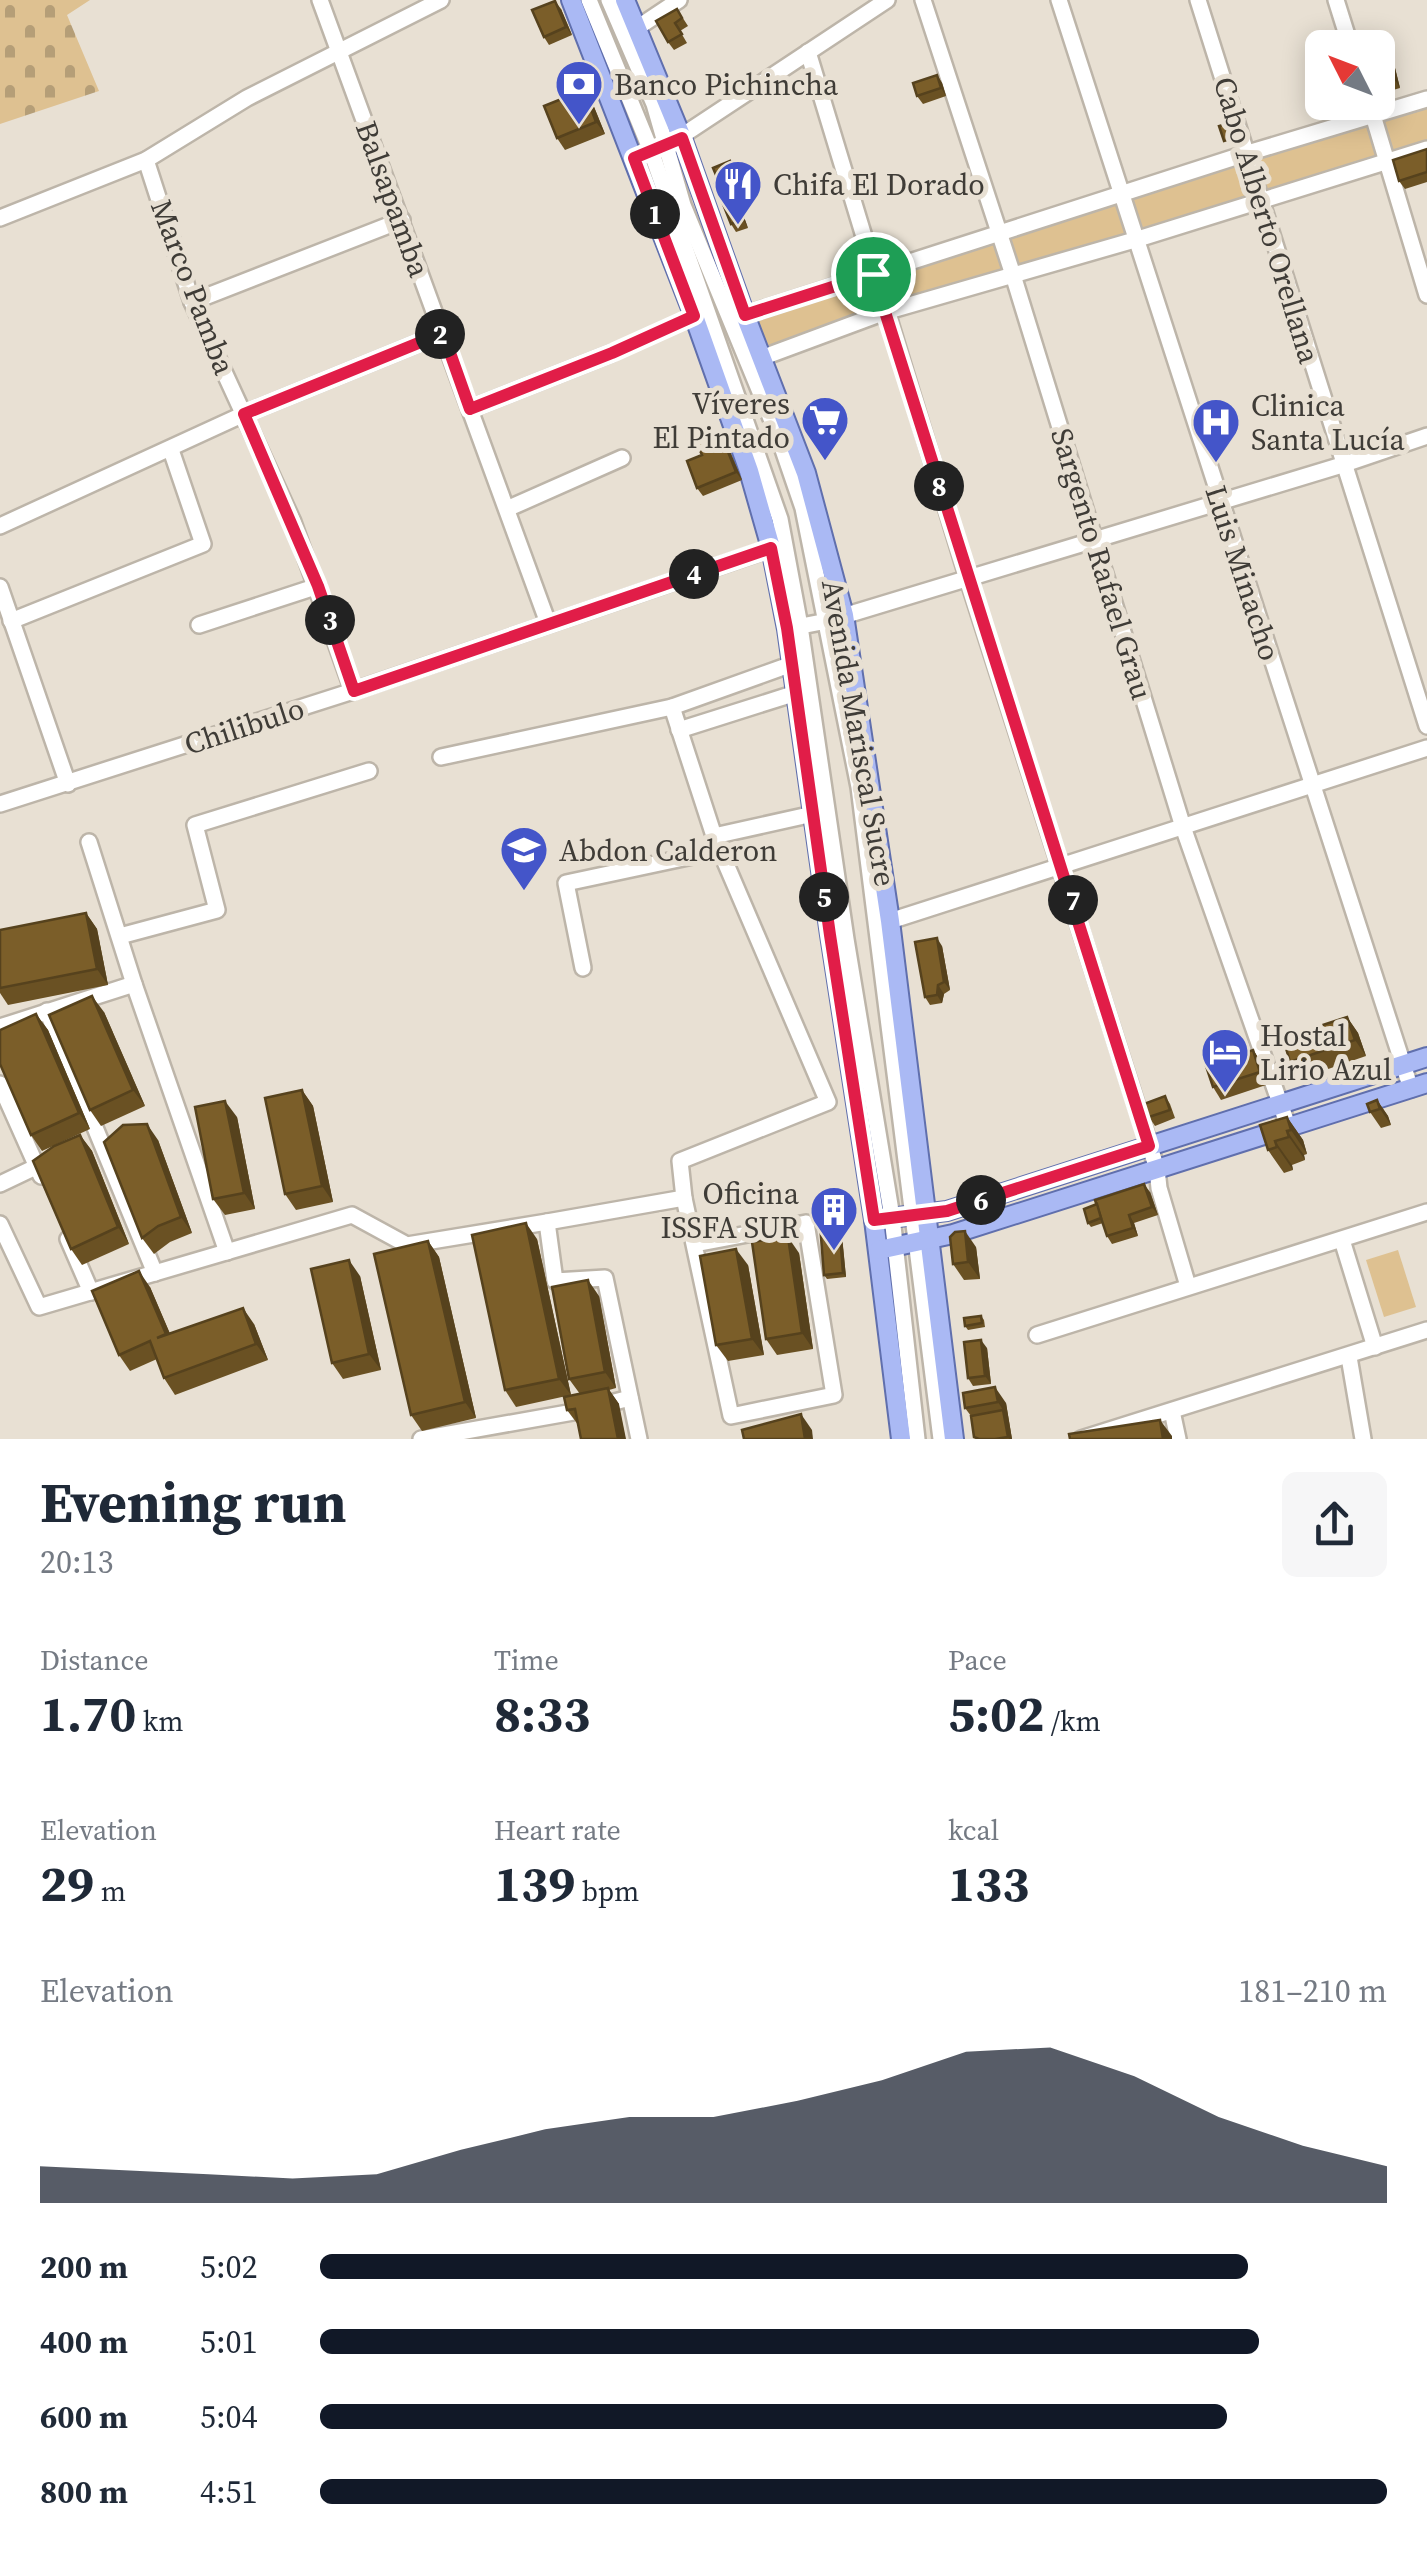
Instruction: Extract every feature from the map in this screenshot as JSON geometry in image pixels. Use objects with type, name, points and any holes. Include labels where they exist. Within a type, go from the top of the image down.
[{"type":"main road","name":"Avenida Mariscal Sucre","points":[[572,0],[650,152],[694,316],[778,546],[794,627],[792,664],[812,814],[883,1218],[901,1439]]},
{"type":"main road","name":"Avenida Mariscal Sucre","points":[[624,0],[682,138],[806,473],[890,921],[923,1240],[954,1439]]},
{"type":"main road","points":[[883,1218],[947,1211],[1427,1057]]},
{"type":"main road","points":[[887,1249],[953,1234],[1419,1086]]},
{"type":"street","name":"Balsapamba","points":[[320,0],[548,624]]},
{"type":"street","points":[[0,218],[146,160],[247,98],[441,0]]},
{"type":"street","points":[[589,0],[650,152],[765,472],[778,546]]},
{"type":"street","points":[[609,0],[654,104],[650,152],[779,438],[836,618],[920,1213]]},
{"type":"street","points":[[637,28],[679,0]]},
{"type":"street","points":[[650,152],[682,138],[887,0]]},
{"type":"street","name":"Sargento Rafael Grau","points":[[923,0],[1013,275],[1183,827],[1288,1126]]},
{"type":"street","name":"Luis Minacho","points":[[1060,0],[1401,1065],[1419,1086]]},
{"type":"street","name":"Cabo Alberto Orellana","points":[[1198,0],[1427,726]]},
{"type":"street","points":[[1336,0],[1345,30]]},
{"type":"street","points":[[808,52],[967,576],[1157,1169],[1188,1286]]},
{"type":"street","points":[[1395,105],[1427,99]]},
{"type":"street","points":[[745,315],[1340,120]]},
{"type":"street","points":[[1374,120],[1427,295]]},
{"type":"street","points":[[761,358],[885,312],[1138,240],[1427,150]]},
{"type":"street","name":"Marco Pamba","points":[[146,160],[192,302],[318,586],[354,691]]},
{"type":"street","points":[[192,302],[402,220]]},
{"type":"street","points":[[0,526],[244,414],[443,333]]},
{"type":"street","points":[[470,409],[612,353]]},
{"type":"street","points":[[883,1218],[846,939],[794,627],[836,618],[1427,436]]},
{"type":"street","points":[[11,622],[203,544],[171,450]]},
{"type":"street","points":[[507,509],[622,458]]},
{"type":"street","name":"Chilibulo","points":[[0,804],[354,691],[778,546]]},
{"type":"street","points":[[199,625],[318,586]]},
{"type":"street","points":[[0,587],[68,784]]},
{"type":"street","points":[[441,757],[672,707],[792,664]]},
{"type":"street","points":[[679,730],[796,692]]},
{"type":"street","points":[[672,707],[718,843],[828,1102],[680,1160],[684,1198],[731,1416],[834,1395],[806,1223],[695,1244]]},
{"type":"street","points":[[890,921],[1427,748]]},
{"type":"street","points":[[120,936],[217,910],[195,825],[369,771]]},
{"type":"street","points":[[584,968],[566,884],[812,814]]},
{"type":"street","points":[[89,842],[106,915],[120,936],[227,1252]]},
{"type":"street","points":[[0,1027],[134,984]]},
{"type":"street","points":[[47,1011],[93,1140],[154,1274]]},
{"type":"street","points":[[0,1084],[47,1190]]},
{"type":"street","points":[[0,1184],[61,1156]]},
{"type":"street","points":[[0,1224],[38,1308],[352,1216],[407,1245],[684,1198]]},
{"type":"street","points":[[1037,1335],[1427,1212]]},
{"type":"street","points":[[547,1222],[556,1289],[606,1278],[639,1439]]},
{"type":"street","points":[[62,1224],[92,1292]]},
{"type":"street","points":[[923,1240],[940,1439]]},
{"type":"street","points":[[1342,1240],[1375,1347]]},
{"type":"street","points":[[887,1249],[917,1439]]},
{"type":"street","points":[[1081,1439],[1427,1330]]},
{"type":"street","points":[[1349,1356],[1363,1439]]},
{"type":"street","points":[[575,1392],[579,1411]]},
{"type":"street","points":[[421,1439],[630,1398]]},
{"type":"street","points":[[1172,1411],[1178,1439]]},
{"type":"path","points":[[612,353],[694,316]]},
{"type":"green space","points":[[0,0],[90,0],[67,15],[99,91],[0,124]]},
{"type":"green space","points":[[1427,99],[1427,149],[761,358],[745,315],[1361,120],[1395,120],[1395,109]]},
{"type":"green space","points":[[1398,1250],[1416,1307],[1384,1317],[1366,1260]]},
{"type":"building","points":[[555,1],[566,27],[544,37],[532,10]]},
{"type":"building","points":[[677,9],[682,18],[675,23],[682,34],[668,42],[656,21]]},
{"type":"building","points":[[937,75],[941,88],[917,96],[913,83]]},
{"type":"building","points":[[584,90],[596,122],[557,138],[544,106]]},
{"type":"building","points":[[1226,124],[1231,139],[1224,141],[1219,126]]},
{"type":"building","points":[[1427,149],[1427,172],[1399,181],[1393,160]]},
{"type":"building","points":[[730,161],[732,168],[716,175],[713,168]]},
{"type":"building","points":[[738,174],[747,196],[736,200],[743,219],[731,224],[715,184]]},
{"type":"building","points":[[721,434],[736,472],[697,488],[687,461],[702,455],[697,444]]},
{"type":"building","points":[[86,913],[97,969],[0,988],[0,930]]},
{"type":"building","points":[[937,938],[944,982],[938,985],[937,995],[925,997],[915,942]]},
{"type":"building","points":[[92,996],[133,1090],[90,1110],[49,1015]]},
{"type":"building","points":[[36,1014],[79,1113],[31,1135],[0,1064],[0,1030]]},
{"type":"building","points":[[1347,1017],[1355,1040],[1290,1062],[1283,1038]]},
{"type":"building","points":[[1253,1050],[1260,1072],[1213,1087],[1206,1066]]},
{"type":"building","points":[[302,1090],[322,1186],[285,1194],[265,1098]]},
{"type":"building","points":[[1165,1096],[1170,1110],[1149,1117],[1144,1104]]},
{"type":"building","points":[[1377,1100],[1380,1109],[1370,1112],[1367,1104]]},
{"type":"building","points":[[225,1101],[244,1193],[213,1199],[195,1107]]},
{"type":"building","points":[[1287,1117],[1289,1137],[1275,1141],[1277,1147],[1268,1150],[1260,1125]]},
{"type":"building","points":[[147,1124],[181,1217],[142,1238],[104,1142],[123,1125]]},
{"type":"building","points":[[80,1135],[118,1227],[71,1249],[33,1161]]},
{"type":"building","points":[[1144,1184],[1152,1207],[1129,1215],[1133,1228],[1107,1236],[1095,1200]]},
{"type":"building","points":[[1097,1204],[1101,1218],[1088,1223],[1084,1209]]},
{"type":"building","name":"Oficina ISSFA SUR","points":[[839,1222],[843,1273],[824,1275],[820,1224]]},
{"type":"building","points":[[526,1223],[559,1379],[505,1390],[472,1235]]},
{"type":"building","points":[[965,1231],[968,1262],[953,1264],[950,1237]]},
{"type":"building","points":[[788,1237],[802,1333],[766,1339],[752,1242]]},
{"type":"building","points":[[428,1241],[465,1402],[411,1415],[374,1254]]},
{"type":"building","points":[[736,1249],[752,1339],[716,1345],[700,1256]]},
{"type":"building","points":[[349,1260],[369,1354],[332,1363],[311,1269]]},
{"type":"building","points":[[139,1271],[166,1334],[157,1338],[243,1308],[256,1344],[164,1378],[150,1341],[119,1355],[92,1291]]},
{"type":"building","points":[[588,1280],[605,1372],[569,1379],[552,1287]]},
{"type":"building","points":[[981,1316],[982,1323],[965,1326],[964,1318]]},
{"type":"building","points":[[981,1340],[985,1376],[968,1378],[964,1342]]},
{"type":"building","points":[[995,1387],[998,1402],[965,1408],[963,1393]]},
{"type":"building","points":[[608,1388],[618,1439],[581,1439],[575,1409],[567,1410],[564,1397]]},
{"type":"building","points":[[1003,1410],[1008,1437],[974,1437],[971,1416]]},
{"type":"building","points":[[801,1414],[805,1439],[744,1439],[742,1430]]},
{"type":"building","points":[[1160,1420],[1163,1439],[1070,1439],[1069,1434]]},
{"type":"place","name":"Banco Pichincha","points":[[579,126]]},
{"type":"place","name":"Chifa El Dorado","points":[[738,226]]},
{"type":"place","name":"Víveres El Pintado","points":[[825,462]]},
{"type":"place","name":"Clinica Santa Lucía","points":[[1216,464]]},
{"type":"place","name":"Abdon Calderon","points":[[524,892]]},
{"type":"place","name":"Hostal Lirio Azul","points":[[1225,1094]]},
{"type":"place","name":"Oficina ISSFA SUR","points":[[834,1252]]},
{"type":"route","points":[[682,138],[745,315],[873,274],[1149,1146],[947,1211],[874,1220],[787,628],[771,548],[354,691],[293,522],[244,414],[443,333],[470,409],[694,316],[634,158],[682,138]]}]
